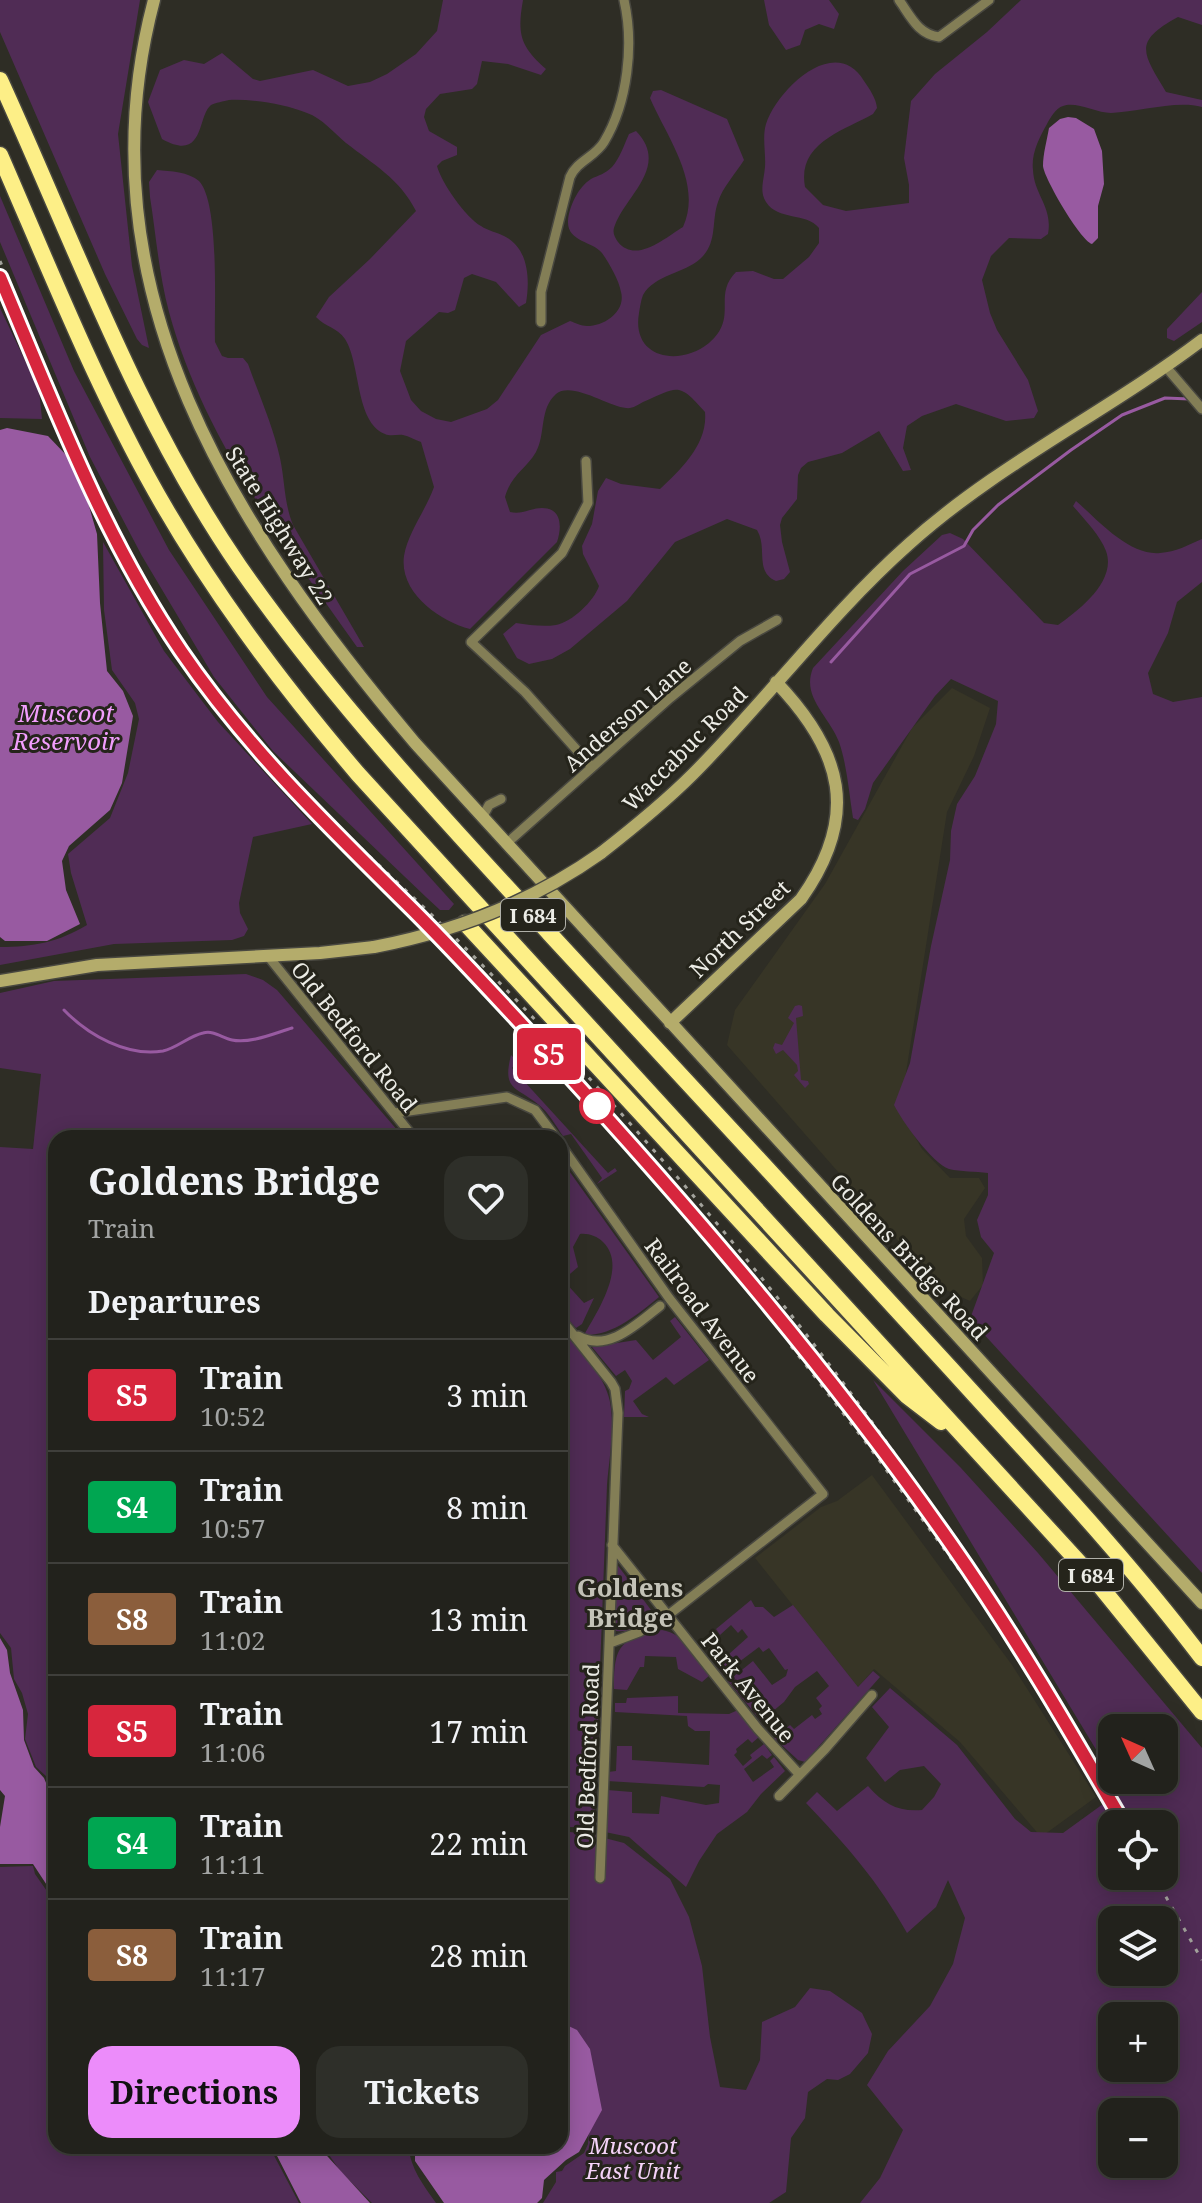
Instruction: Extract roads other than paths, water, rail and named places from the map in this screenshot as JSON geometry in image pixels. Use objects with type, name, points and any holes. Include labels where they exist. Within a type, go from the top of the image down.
[{"type":"highway","name":"I 684","points":[[0,80],[147,410],[205,514],[272,612],[346,705],[424,795],[1072,1502],[1122,1558],[1202,1658]]},
{"type":"highway","name":"I 684","points":[[0,155],[94,369],[148,477],[211,583],[282,681],[368,785],[1096,1581],[1202,1712]]},
{"type":"highway","points":[[465,923],[818,1307],[907,1396],[971,1445]]},
{"type":"main road","name":"State Highway 22","points":[[154,0],[138,83],[133,144],[134,178],[147,277],[178,379],[224,478],[289,581],[360,678],[482,818],[590,935]]},
{"type":"main road","name":"Waccabuc Road","points":[[0,981],[97,965],[374,947],[465,923],[554,884],[601,853],[672,795],[874,576],[930,524],[1041,445],[1166,367],[1202,340]]},
{"type":"main road","name":"North Street","points":[[670,1023],[801,899],[814,881],[831,843],[836,797],[829,756],[809,720],[776,682]]},
{"type":"main road","name":"Goldens Bridge Road","points":[[590,935],[1202,1603]]},
{"type":"street","points":[[541,322],[541,292],[570,177],[574,168],[603,144],[613,124],[625,80],[629,33],[624,0]]},
{"type":"street","points":[[899,0],[919,29],[939,37],[989,0]]},
{"type":"street","points":[[1166,367],[1202,409]]},
{"type":"street","points":[[586,461],[588,503],[562,553],[471,642],[525,692],[592,767]]},
{"type":"street","name":"Anderson Lane","points":[[506,844],[740,641],[777,620]]},
{"type":"street","points":[[482,818],[489,805],[501,799]]},
{"type":"street","name":"Old Bedford Road","points":[[268,956],[408,1130]]},
{"type":"street","points":[[395,1113],[507,1097],[535,1110],[550,1130]]},
{"type":"street","name":"Railroad Avenue","points":[[568,1155],[662,1289],[823,1494],[667,1616]]},
{"type":"street","points":[[571,1333],[587,1341],[601,1342],[615,1338],[660,1306]]},
{"type":"street","name":"Old Bedford Road","points":[[568,1329],[615,1389],[618,1413],[600,1878]]},
{"type":"street","name":"Park Avenue","points":[[612,1545],[758,1729],[799,1774]]},
{"type":"street","points":[[610,1643],[639,1632],[667,1616]]},
{"type":"street","points":[[779,1796],[872,1695]]},
{"type":"water","points":[[1068,117],[1076,118],[1094,129],[1102,151],[1104,184],[1098,206],[1098,238],[1092,244],[1079,232],[1063,208],[1043,166],[1049,128]]},
{"type":"water","name":"Muscoot Reservoir","points":[[7,428],[48,436],[69,458],[85,492],[97,534],[107,671],[123,691],[133,716],[122,783],[110,810],[69,846],[62,861],[66,890],[80,924],[47,941],[5,941],[0,937],[0,430]]},
{"type":"water","points":[[0,1638],[7,1650],[10,1673],[23,1710],[24,1740],[34,1767],[48,1788],[48,1887],[33,1864],[0,1864],[0,1827],[5,1796],[0,1790]]},
{"type":"water","points":[[568,2026],[577,2030],[590,2049],[602,2110],[579,2152],[544,2180],[542,2198],[537,2203],[444,2203],[415,2161],[415,2154],[568,2154]]},
{"type":"water","points":[[276,2154],[325,2154],[370,2203],[301,2203]]},
{"type":"waterway","points":[[831,662],[910,574],[964,546],[973,530],[998,505],[1071,450],[1122,415],[1165,398],[1190,399]]},
{"type":"waterway","points":[[64,1010],[96,1036],[136,1051],[163,1051],[207,1032],[247,1041],[292,1028]]},
{"type":"railway","points":[[0,261],[71,430],[123,540],[185,646],[220,696],[297,785],[468,950],[557,1043],[736,1246],[859,1404],[917,1485],[1028,1652],[1123,1810]]},
{"type":"railway","points":[[468,967],[618,1130],[758,1293]]},
{"type":"railway","points":[[791,1346],[996,1620]]},
{"type":"railway","points":[[1162,1890],[1202,1960]]},
{"type":"train","name":"S5","points":[[0,277],[92,492],[149,600],[213,697],[285,783],[430,927],[553,1058],[756,1290],[879,1445],[954,1547],[1116,1810]]},
{"type":"district","name":"Goldens Bridge","points":[[630,1602]]},
{"type":"park label","name":"Muscoot East Unit","points":[[633,2158]]}]
